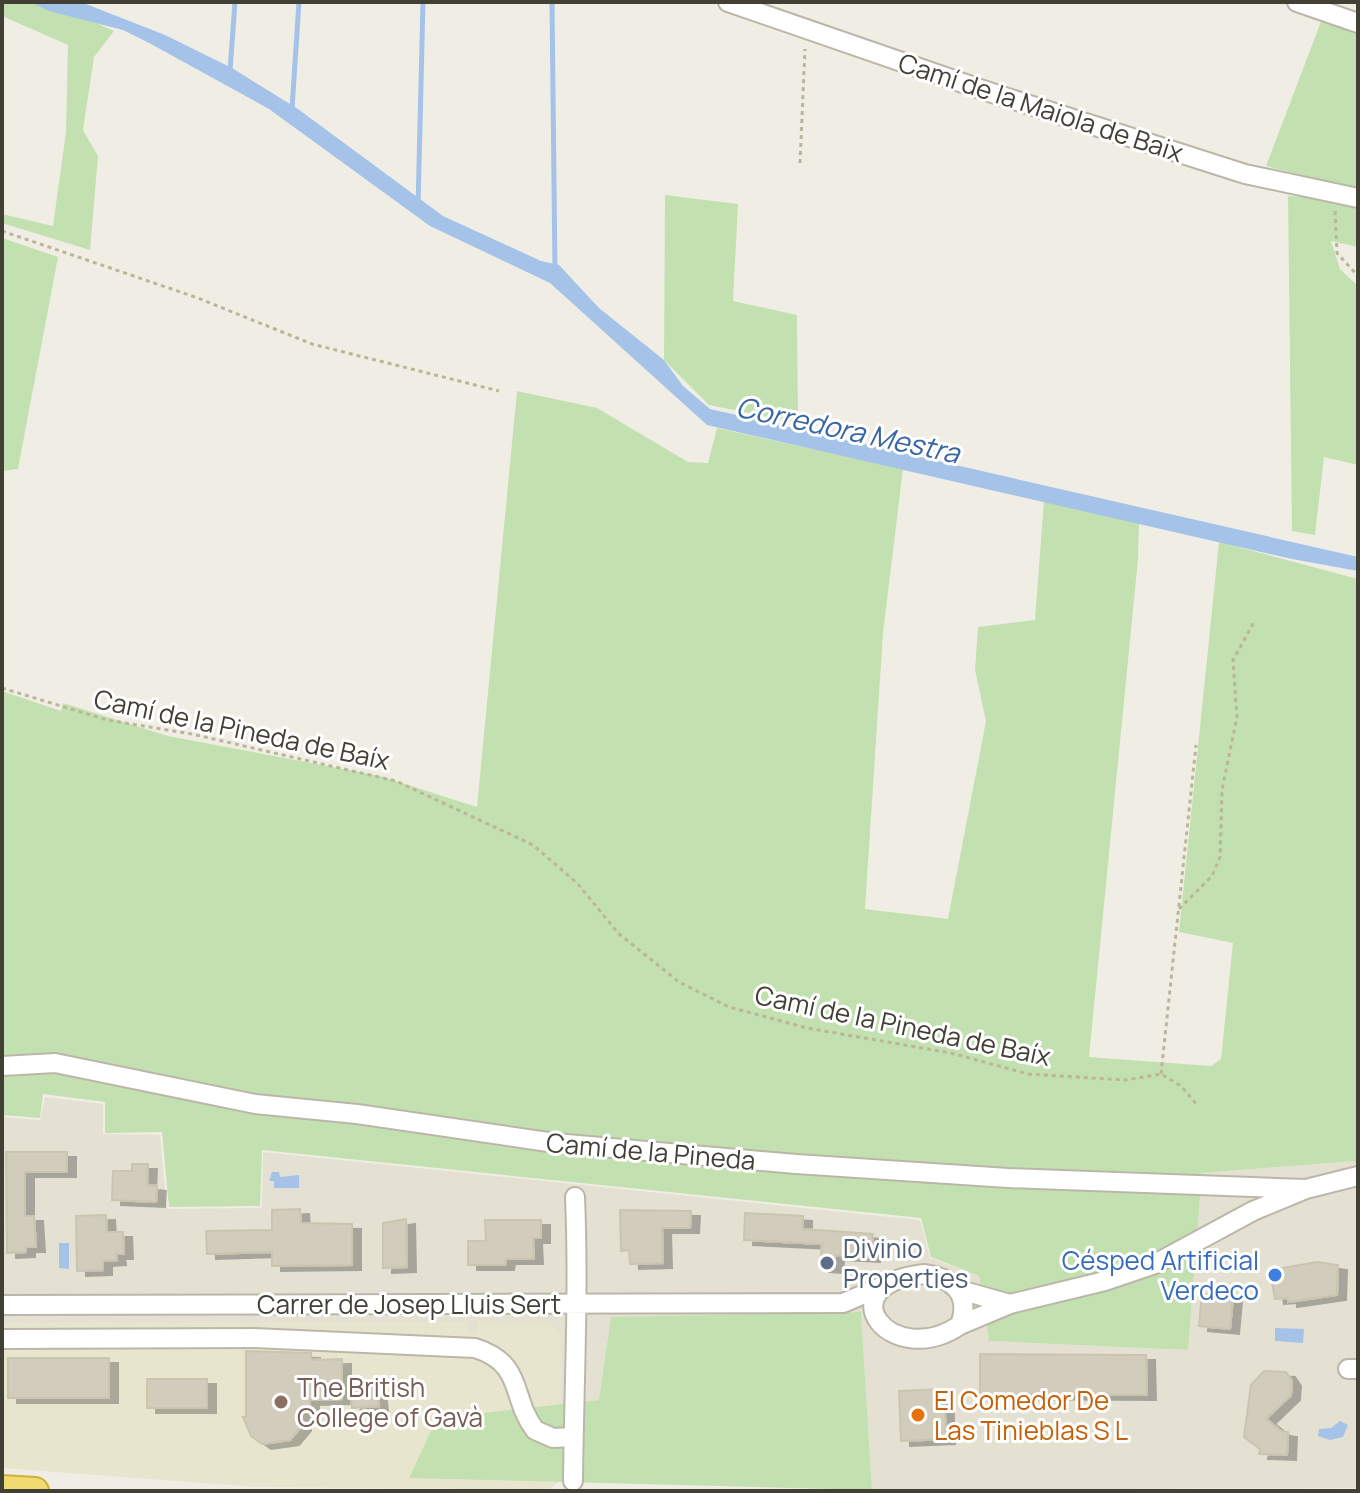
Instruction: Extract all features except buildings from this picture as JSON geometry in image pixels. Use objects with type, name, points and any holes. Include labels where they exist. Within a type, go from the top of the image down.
[{"type":"highway","points":[[2,1489],[35,1491]]},
{"type":"street","name":"Camí de la Maiola de Baix","points":[[728,2],[1245,174],[1358,198]]},
{"type":"street","points":[[1297,2],[1358,23]]},
{"type":"street","name":"Camí de la Pineda","points":[[2,1066],[55,1063],[240,1101],[555,1143],[1008,1178],[1306,1189]]},
{"type":"street","name":"Carrer de Josep Lluis Sert","points":[[816,1303],[878,1323],[887,1332],[917,1340],[946,1335],[960,1325],[1010,1304],[1105,1281],[1155,1264],[1253,1211],[1306,1189],[1358,1177]]},
{"type":"street","points":[[573,1481],[577,1305],[575,1197]]},
{"type":"street","name":"Carrer de Josep Lluis Sert","points":[[2,1305],[816,1303],[850,1301],[907,1276],[924,1274],[950,1281],[960,1290],[1010,1304]]},
{"type":"street","points":[[878,1323],[872,1307],[881,1287]]},
{"type":"street","points":[[960,1290],[965,1300],[960,1325]]},
{"type":"street","points":[[2,1339],[254,1338],[475,1348],[494,1354],[506,1366],[535,1430],[553,1438],[573,1437]]},
{"type":"path","points":[[800,163],[806,29]]},
{"type":"path","points":[[1334,191],[1337,253],[1358,276]]},
{"type":"path","points":[[2,231],[198,298],[312,344],[499,391]]},
{"type":"path","points":[[1179,909],[1212,876],[1220,857],[1222,790],[1237,717],[1233,660],[1254,622]]},
{"type":"path","name":"Camí de la Pineda de Baíx","points":[[2,688],[107,720],[192,734],[396,781],[533,845],[577,883],[618,933],[679,982],[729,1007],[807,1028],[951,1053],[1028,1074],[1126,1080],[1161,1074]]},
{"type":"path","points":[[1196,745],[1161,1074],[1181,1086],[1198,1106]]},
{"type":"shaded area","points":[[45,1097],[103,1104],[103,1134],[160,1135],[167,1209],[262,1208],[263,1152],[920,1220],[930,1258],[979,1276],[989,1341],[1188,1350],[1202,1173],[1355,1161],[1358,1164],[1358,1488],[872,1490],[861,1313],[599,1400],[2,1464],[2,1117],[40,1120]]},
{"type":"shaded area","name":"The British College of Gavà","points":[[467,1322],[468,1333],[478,1333],[478,1323],[550,1323],[561,1335],[560,1481],[549,1490],[255,1487],[2,1468],[2,1323]]},
{"type":"green space","points":[[2,2],[51,2],[114,31],[94,57],[83,130],[98,156],[90,250],[2,223],[2,214],[53,226],[66,132],[68,45],[2,16]]},
{"type":"green space","points":[[1322,19],[1358,31],[1358,190],[1266,166]]},
{"type":"green space","points":[[665,195],[738,204],[733,301],[797,315],[798,423],[709,405],[664,360]]},
{"type":"green space","points":[[1288,196],[1358,201],[1358,247],[1331,241],[1340,269],[1358,286],[1358,465],[1324,457],[1315,535],[1292,531]]},
{"type":"green space","points":[[2,238],[58,257],[18,469],[2,471]]},
{"type":"green space","points":[[517,391],[597,408],[688,462],[708,463],[717,428],[903,469],[883,633],[865,909],[948,919],[986,721],[975,670],[978,627],[1035,620],[1044,500],[1139,522],[1138,559],[1089,1057],[1211,1066],[1221,1059],[1233,943],[1179,932],[1219,542],[1358,579],[1358,1164],[1354,1161],[1202,1173],[1188,1350],[989,1341],[979,1276],[931,1257],[921,1218],[262,1150],[260,1206],[169,1207],[162,1132],[105,1133],[105,1102],[43,1094],[40,1118],[2,1115],[2,691],[61,711],[63,703],[168,736],[380,776],[477,807]]},
{"type":"green space","points":[[861,1312],[872,1490],[409,1478],[437,1418],[599,1400],[611,1317]]},
{"type":"water","points":[[30,2],[81,2],[165,35],[232,68],[298,109],[443,216],[541,261],[559,265],[599,308],[664,360],[683,386],[710,409],[1358,557],[1358,571],[1292,559],[707,425],[550,283],[430,226],[269,109],[151,44],[123,30],[49,11]]},
{"type":"water","points":[[272,1172],[279,1172],[280,1177],[299,1175],[299,1188],[274,1188],[274,1181],[269,1181]]},
{"type":"water","points":[[59,1243],[69,1243],[69,1269],[59,1268]]},
{"type":"water","points":[[1275,1328],[1304,1329],[1303,1343],[1275,1341]]},
{"type":"water","points":[[1340,1421],[1348,1425],[1343,1437],[1330,1440],[1318,1436],[1319,1429],[1331,1428]]},
{"type":"waterway","points":[[230,71],[235,2]]},
{"type":"waterway","points":[[292,109],[299,2]]},
{"type":"waterway","points":[[418,207],[423,2]]},
{"type":"waterway","points":[[552,2],[555,271]]},
{"type":"place","name":"Divinio Properties","points":[[827,1263]]},
{"type":"place","name":"Césped Artificial Verdeco","points":[[1275,1275]]},
{"type":"place","name":"The British College of Gavà","points":[[281,1402]]},
{"type":"place","name":"El Comedor De Las Tinieblas S L","points":[[918,1415]]},
{"type":"water label","name":"Corredora Mestra","points":[[848,429]]}]
